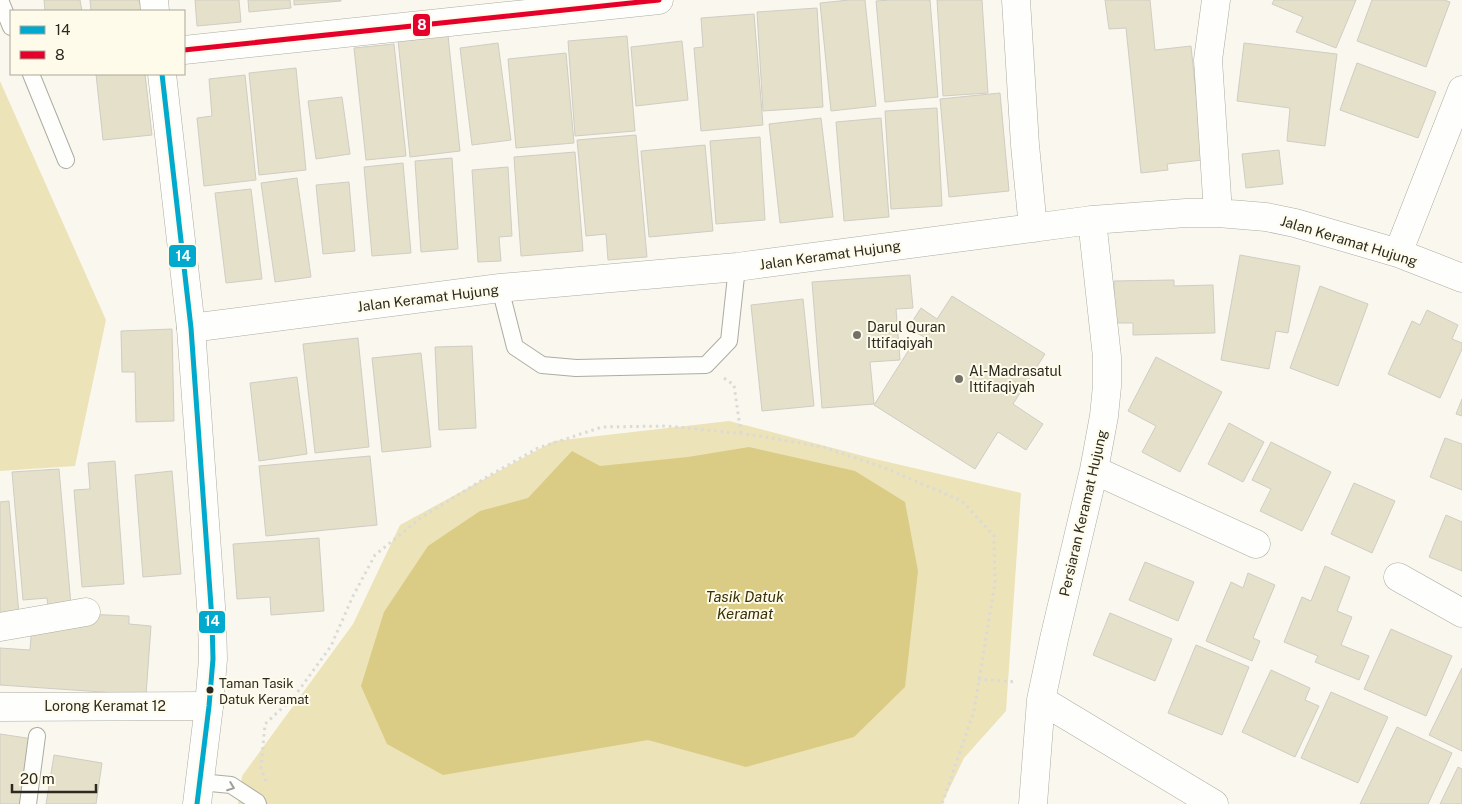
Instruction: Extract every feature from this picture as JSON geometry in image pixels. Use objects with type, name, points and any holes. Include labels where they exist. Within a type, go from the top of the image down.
[{"type":"street","points":[[185,50],[659,0]]},
{"type":"street","points":[[1016,0],[1025,144],[1033,228]]},
{"type":"street","points":[[1216,0],[1208,60],[1218,213]]},
{"type":"street","points":[[162,75],[191,328],[212,620],[213,659],[210,706],[199,793]]},
{"type":"street","points":[[1398,254],[1462,90]]},
{"type":"street","name":"Jalan Keramat Hujung","points":[[191,328],[500,288],[737,267],[1092,220],[1186,213],[1218,213],[1295,223],[1398,254],[1462,278]]},
{"type":"street","name":"Persiaran Keramat Hujung","points":[[1033,804],[1043,692],[1094,470],[1104,416],[1107,357],[1092,220]]},
{"type":"street","points":[[1094,470],[1256,544]]},
{"type":"street","points":[[1398,577],[1462,613]]},
{"type":"street","points":[[0,627],[86,612]]},
{"type":"street","points":[[1043,692],[1214,804]]},
{"type":"street","name":"Lorong Keramat 12","points":[[0,707],[210,706]]},
{"type":"lane","points":[[0,0],[10,25]]},
{"type":"lane","points":[[31,75],[66,160]]},
{"type":"lane","points":[[500,288],[515,347],[542,365],[576,368],[706,365],[729,341],[737,267]]},
{"type":"lane","points":[[28,804],[37,736]]},
{"type":"lane","points":[[199,793],[231,785],[258,804]]},
{"type":"path","points":[[706,365],[734,385],[741,434]]},
{"type":"path","points":[[269,786],[261,768],[264,724],[294,697],[331,646],[353,596],[375,555],[422,517],[486,477],[538,448],[602,427],[667,426],[741,434],[823,447],[885,468],[962,501],[994,536],[995,583],[974,711],[942,804]]},
{"type":"path","points":[[978,679],[1043,692]]},
{"type":"shaded area","points":[[0,81],[106,320],[75,466],[0,471]]},
{"type":"shaded area","name":"Tasik Datuk Keramat","points":[[729,421],[875,459],[1021,493],[1006,711],[964,758],[942,804],[238,804],[242,776],[353,624],[400,525],[554,441]]},
{"type":"water","name":"Tasik Datuk Keramat","points":[[749,447],[855,471],[905,502],[918,571],[905,687],[854,737],[746,767],[648,740],[443,775],[387,744],[361,686],[384,612],[428,546],[480,511],[528,498],[572,451],[600,466],[688,457]]},
{"type":"building","points":[[44,0],[80,0],[82,10],[45,10]]},
{"type":"building","points":[[90,0],[139,0],[141,10],[91,10]]},
{"type":"building","points":[[195,0],[239,0],[241,22],[197,26]]},
{"type":"building","points":[[248,0],[290,0],[291,8],[249,12]]},
{"type":"building","points":[[294,0],[341,0],[341,1],[294,5]]},
{"type":"building","points":[[865,0],[876,106],[831,111],[820,3]]},
{"type":"building","points":[[930,0],[938,97],[885,102],[876,1]]},
{"type":"building","points":[[937,0],[982,0],[988,93],[943,96]]},
{"type":"building","points":[[1105,0],[1150,0],[1155,50],[1191,46],[1203,160],[1167,164],[1168,170],[1141,173],[1126,28],[1109,29]]},
{"type":"building","points":[[1274,0],[1356,0],[1336,48],[1296,32],[1303,17],[1272,4]]},
{"type":"building","points":[[1372,0],[1444,0],[1450,2],[1426,67],[1357,41]]},
{"type":"building","points":[[817,8],[823,107],[763,111],[757,12]]},
{"type":"building","points":[[754,14],[763,125],[701,131],[694,48],[703,47],[701,18]]},
{"type":"building","points":[[448,35],[460,151],[410,157],[398,40]]},
{"type":"building","points":[[627,36],[635,131],[575,136],[568,41]]},
{"type":"building","points":[[682,41],[688,100],[636,106],[631,47]]},
{"type":"building","points":[[498,43],[511,140],[472,145],[460,48]]},
{"type":"building","points":[[1244,43],[1337,54],[1325,146],[1287,141],[1290,108],[1237,101]]},
{"type":"building","points":[[394,44],[406,156],[366,160],[354,48]]},
{"type":"building","points":[[566,53],[574,143],[516,148],[508,59]]},
{"type":"building","points":[[1357,63],[1436,92],[1418,138],[1340,110]]},
{"type":"building","points":[[296,68],[306,170],[259,175],[249,73]]},
{"type":"building","points":[[96,75],[145,75],[152,135],[103,140]]},
{"type":"building","points":[[245,75],[256,180],[204,186],[197,118],[212,116],[209,79]]},
{"type":"building","points":[[1000,93],[1009,191],[949,197],[940,99]]},
{"type":"building","points":[[342,97],[350,154],[316,159],[308,101]]},
{"type":"building","points":[[937,108],[942,206],[891,209],[885,111]]},
{"type":"building","points":[[821,118],[833,217],[780,223],[769,124]]},
{"type":"building","points":[[881,118],[889,217],[844,221],[836,122]]},
{"type":"building","points":[[636,135],[647,257],[608,260],[606,234],[586,236],[577,140]]},
{"type":"building","points":[[760,137],[765,220],[716,224],[710,141]]},
{"type":"building","points":[[705,145],[713,231],[649,237],[641,151]]},
{"type":"building","points":[[1279,150],[1283,184],[1246,188],[1242,154]]},
{"type":"building","points":[[575,152],[583,251],[521,256],[514,157]]},
{"type":"building","points":[[452,158],[458,249],[421,252],[415,161]]},
{"type":"building","points":[[403,163],[411,253],[372,256],[364,167]]},
{"type":"building","points":[[508,167],[512,236],[499,237],[501,261],[478,262],[472,170]]},
{"type":"building","points":[[297,178],[311,277],[275,282],[261,183]]},
{"type":"building","points":[[349,182],[355,251],[323,254],[316,185]]},
{"type":"building","points":[[251,189],[262,279],[226,283],[215,193]]},
{"type":"building","points":[[1240,255],[1300,266],[1288,333],[1276,331],[1269,369],[1221,360]]},
{"type":"building","name":"Darul Quran Ittifaqiyah","points":[[910,275],[913,308],[896,309],[900,360],[870,362],[874,404],[822,408],[812,282]]},
{"type":"building","points":[[1174,280],[1174,286],[1213,285],[1215,333],[1133,335],[1133,323],[1115,323],[1114,281]]},
{"type":"building","points":[[1320,286],[1368,304],[1338,386],[1290,368]]},
{"type":"building","name":"Al-Madrasatul Ittifaqiyah","points":[[952,296],[1045,354],[1013,404],[1043,424],[1026,450],[998,432],[975,469],[874,405],[912,345],[919,349],[926,338],[908,328],[921,308],[937,319]]},
{"type":"building","points":[[803,299],[814,406],[762,411],[751,305]]},
{"type":"building","points":[[1427,310],[1458,325],[1452,339],[1462,343],[1462,349],[1440,398],[1388,374],[1412,321],[1420,325]]},
{"type":"building","points":[[172,329],[174,421],[136,422],[135,372],[122,372],[121,331]]},
{"type":"building","points":[[358,338],[369,447],[315,453],[303,344]]},
{"type":"building","points":[[472,346],[476,428],[439,430],[435,347]]},
{"type":"building","points":[[421,353],[431,447],[382,452],[372,358]]},
{"type":"building","points":[[1156,357],[1222,392],[1180,472],[1142,452],[1156,426],[1128,411]]},
{"type":"building","points":[[297,377],[307,454],[259,461],[250,383]]},
{"type":"building","points":[[1462,399],[1462,416],[1456,414]]},
{"type":"building","points":[[1229,423],[1264,442],[1243,482],[1208,464]]},
{"type":"building","points":[[1445,438],[1462,444],[1462,490],[1430,477]]},
{"type":"building","points":[[1271,442],[1331,472],[1302,531],[1260,511],[1271,489],[1252,480]]},
{"type":"building","points":[[370,456],[377,525],[266,536],[259,466]]},
{"type":"building","points":[[115,461],[124,584],[82,587],[74,490],[90,489],[88,463]]},
{"type":"building","points":[[59,469],[71,605],[48,607],[47,598],[23,600],[12,472]]},
{"type":"building","points":[[172,471],[181,574],[143,577],[135,475]]},
{"type":"building","points":[[1354,483],[1395,501],[1372,553],[1331,534]]},
{"type":"building","points":[[9,501],[19,614],[0,616],[0,502]]},
{"type":"building","points":[[1446,515],[1462,522],[1462,571],[1429,557]]},
{"type":"building","points":[[319,538],[324,611],[271,615],[270,597],[237,599],[233,544]]},
{"type":"building","points":[[1145,562],[1194,582],[1178,621],[1129,600]]},
{"type":"building","points":[[1325,566],[1350,577],[1337,611],[1352,617],[1341,645],[1369,656],[1359,680],[1315,662],[1318,656],[1284,642],[1302,597],[1311,601]]},
{"type":"building","points":[[1248,573],[1275,585],[1253,638],[1260,641],[1252,661],[1206,641],[1231,582],[1243,588]]},
{"type":"building","points":[[1110,613],[1172,639],[1155,681],[1093,655]]},
{"type":"building","points":[[86,614],[129,616],[129,624],[151,626],[146,695],[0,685],[0,648],[30,650],[32,624]]},
{"type":"building","points":[[1391,629],[1452,656],[1426,716],[1364,689]]},
{"type":"building","points":[[1196,645],[1249,667],[1222,735],[1168,713]]},
{"type":"building","points":[[1462,668],[1462,751],[1429,735]]},
{"type":"building","points":[[1271,670],[1310,688],[1305,700],[1319,706],[1295,757],[1242,732]]},
{"type":"building","points":[[1331,692],[1388,717],[1358,783],[1301,758]]},
{"type":"building","points":[[1397,727],[1452,753],[1428,804],[1360,804]]},
{"type":"building","points":[[0,734],[40,740],[31,804],[0,804]]},
{"type":"building","points":[[54,755],[102,763],[96,804],[46,804]]},
{"type":"building","points":[[1458,767],[1462,769],[1462,804],[1440,804]]},
{"type":"transit line","name":"8","points":[[185,50],[659,0]]},
{"type":"transit line","name":"14","points":[[162,75],[191,328],[212,620],[213,659],[197,804]]},
{"type":"place","name":"Darul Quran Ittifaqiyah","points":[[857,335]]},
{"type":"place","name":"Al-Madrasatul Ittifaqiyah","points":[[959,379]]},
{"type":"place","name":"Taman Tasik Datuk Keramat","points":[[210,690]]}]
